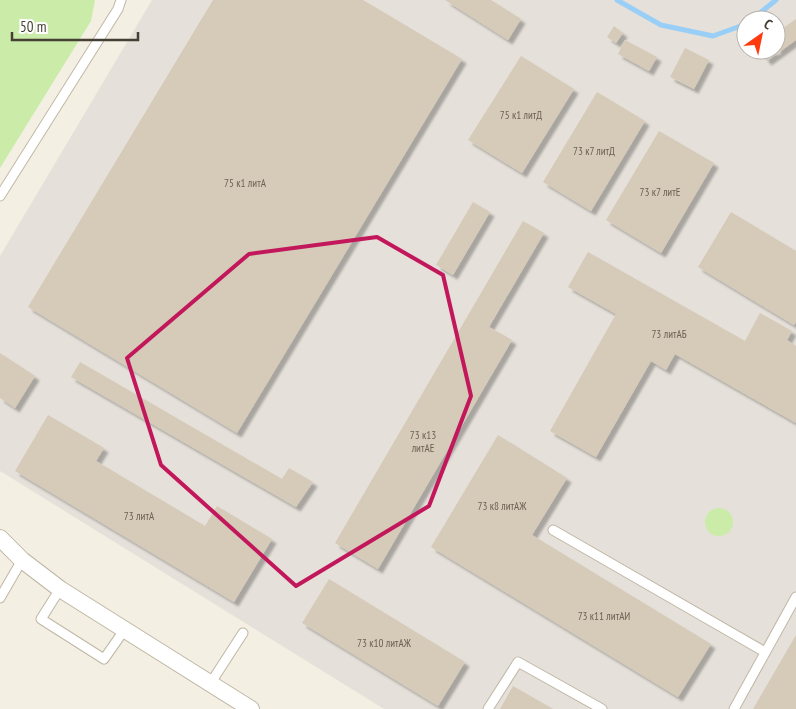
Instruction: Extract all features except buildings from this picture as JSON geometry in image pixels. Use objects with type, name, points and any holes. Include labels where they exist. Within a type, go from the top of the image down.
[{"type":"street","points":[[2,543],[60,589],[251,709]]},
{"type":"lane","points":[[0,196],[118,9],[120,0]]},
{"type":"lane","points":[[553,530],[765,652]]},
{"type":"lane","points":[[0,598],[22,560]]},
{"type":"lane","points":[[60,589],[41,619],[104,659],[125,630]]},
{"type":"lane","points":[[734,709],[796,597]]},
{"type":"lane","points":[[210,684],[244,633]]},
{"type":"lane","points":[[488,709],[518,662],[602,709]]},
{"type":"highlighted area","points":[[377,237],[443,275],[471,396],[429,506],[296,586],[161,465],[127,358],[249,254]]},
{"type":"shaded area","points":[[152,0],[796,0],[796,709],[384,709],[0,471],[0,256]]},
{"type":"green space","points":[[0,0],[95,0],[91,21],[0,168]]},
{"type":"green space","points":[[719,508],[729,512],[733,522],[729,532],[719,536],[709,532],[705,522],[709,512]]},
{"type":"waterway","points":[[617,0],[661,25],[713,36],[736,28]]},
{"type":"waterway","points":[[764,10],[776,0]]}]
